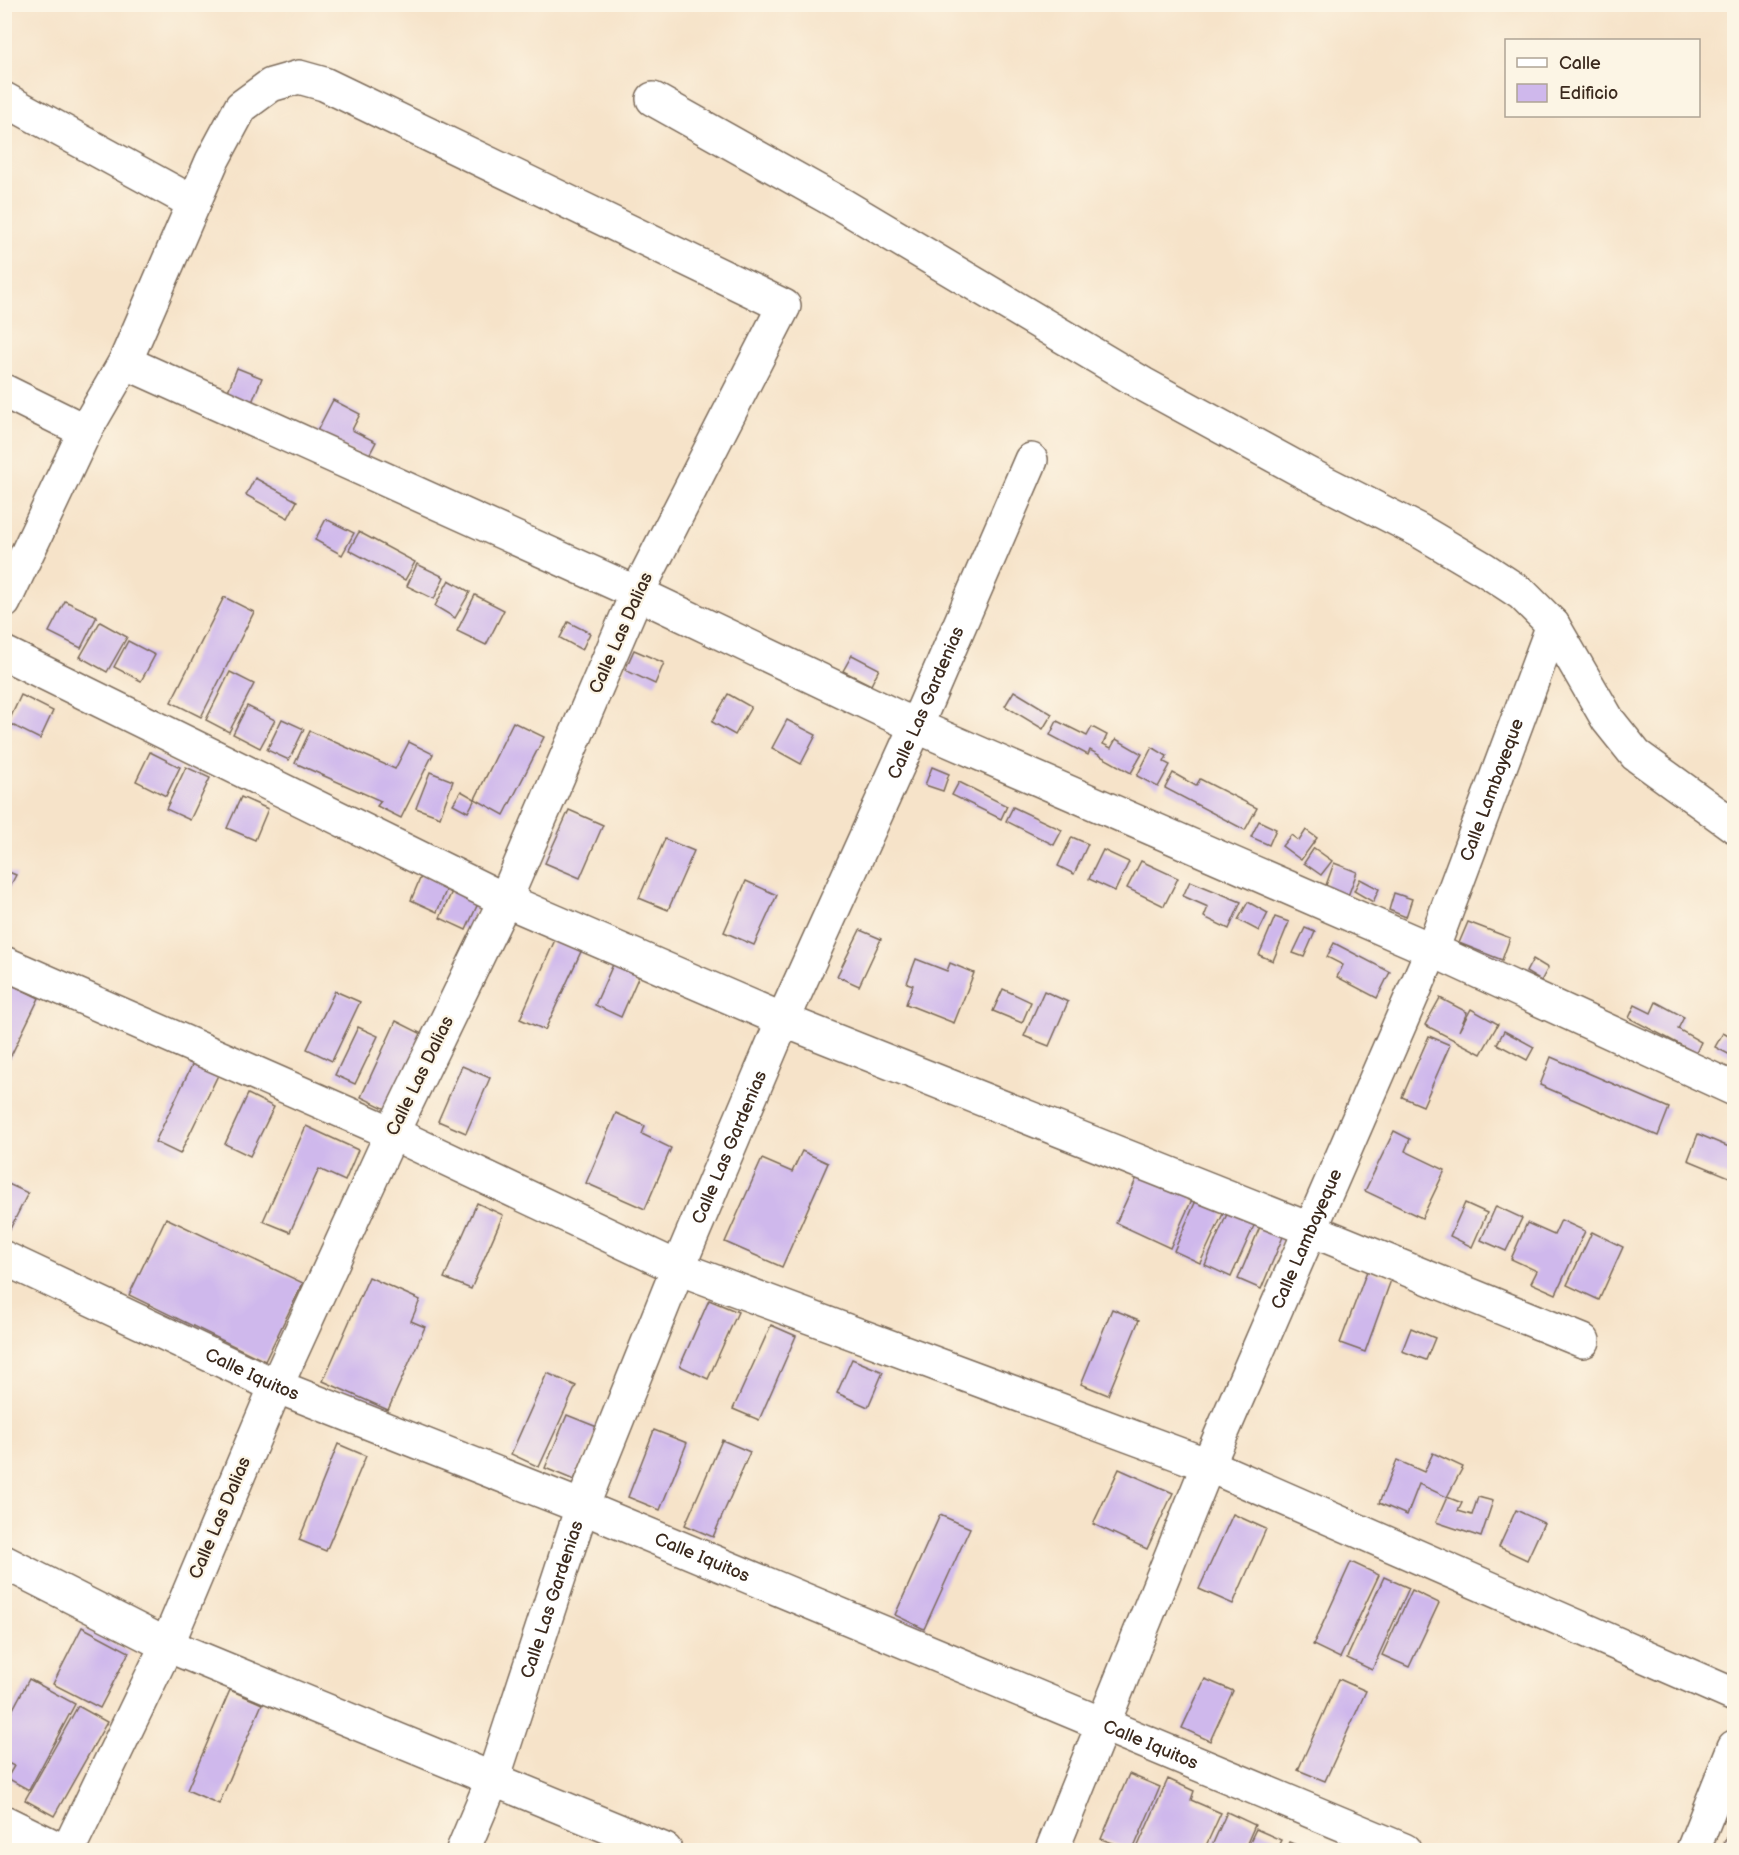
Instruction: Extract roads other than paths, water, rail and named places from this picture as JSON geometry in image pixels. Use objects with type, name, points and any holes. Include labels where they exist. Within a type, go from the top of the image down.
[{"type":"street","name":"Calle Las Dalias","points":[[68,1851],[167,1645],[276,1386],[392,1133],[505,900],[637,593],[784,306],[324,84],[298,76],[271,86],[241,107],[212,160],[194,203]]},
{"type":"street","points":[[4,99],[194,203],[125,362],[86,431],[4,602]]},
{"type":"street","points":[[653,99],[844,206],[1143,384],[1306,473],[1418,530],[1522,594],[1553,625],[1608,720],[1636,754],[1734,826]]},
{"type":"street","points":[[125,362],[637,593],[916,726],[1432,950],[1734,1089]]},
{"type":"street","points":[[4,391],[86,431]]},
{"type":"street","name":"Calle Las Gardenias","points":[[463,1851],[493,1779],[582,1507],[678,1268],[783,1020],[916,726],[1031,460]]},
{"type":"street","name":"Calle Lambayeque","points":[[1052,1851],[1208,1465],[1309,1228],[1432,950],[1553,625]]},
{"type":"street","points":[[4,653],[505,900],[783,1020],[1309,1228],[1583,1341]]},
{"type":"street","points":[[4,963],[392,1133],[678,1268],[1208,1465],[1734,1695]]},
{"type":"street","name":"Calle Iquitos","points":[[4,1258],[276,1386],[582,1507],[1404,1851]]},
{"type":"street","points":[[4,1562],[167,1645],[665,1851]]},
{"type":"street","points":[[1693,1851],[1734,1747]]},
{"type":"street","points":[[4,1822],[61,1851]]}]
